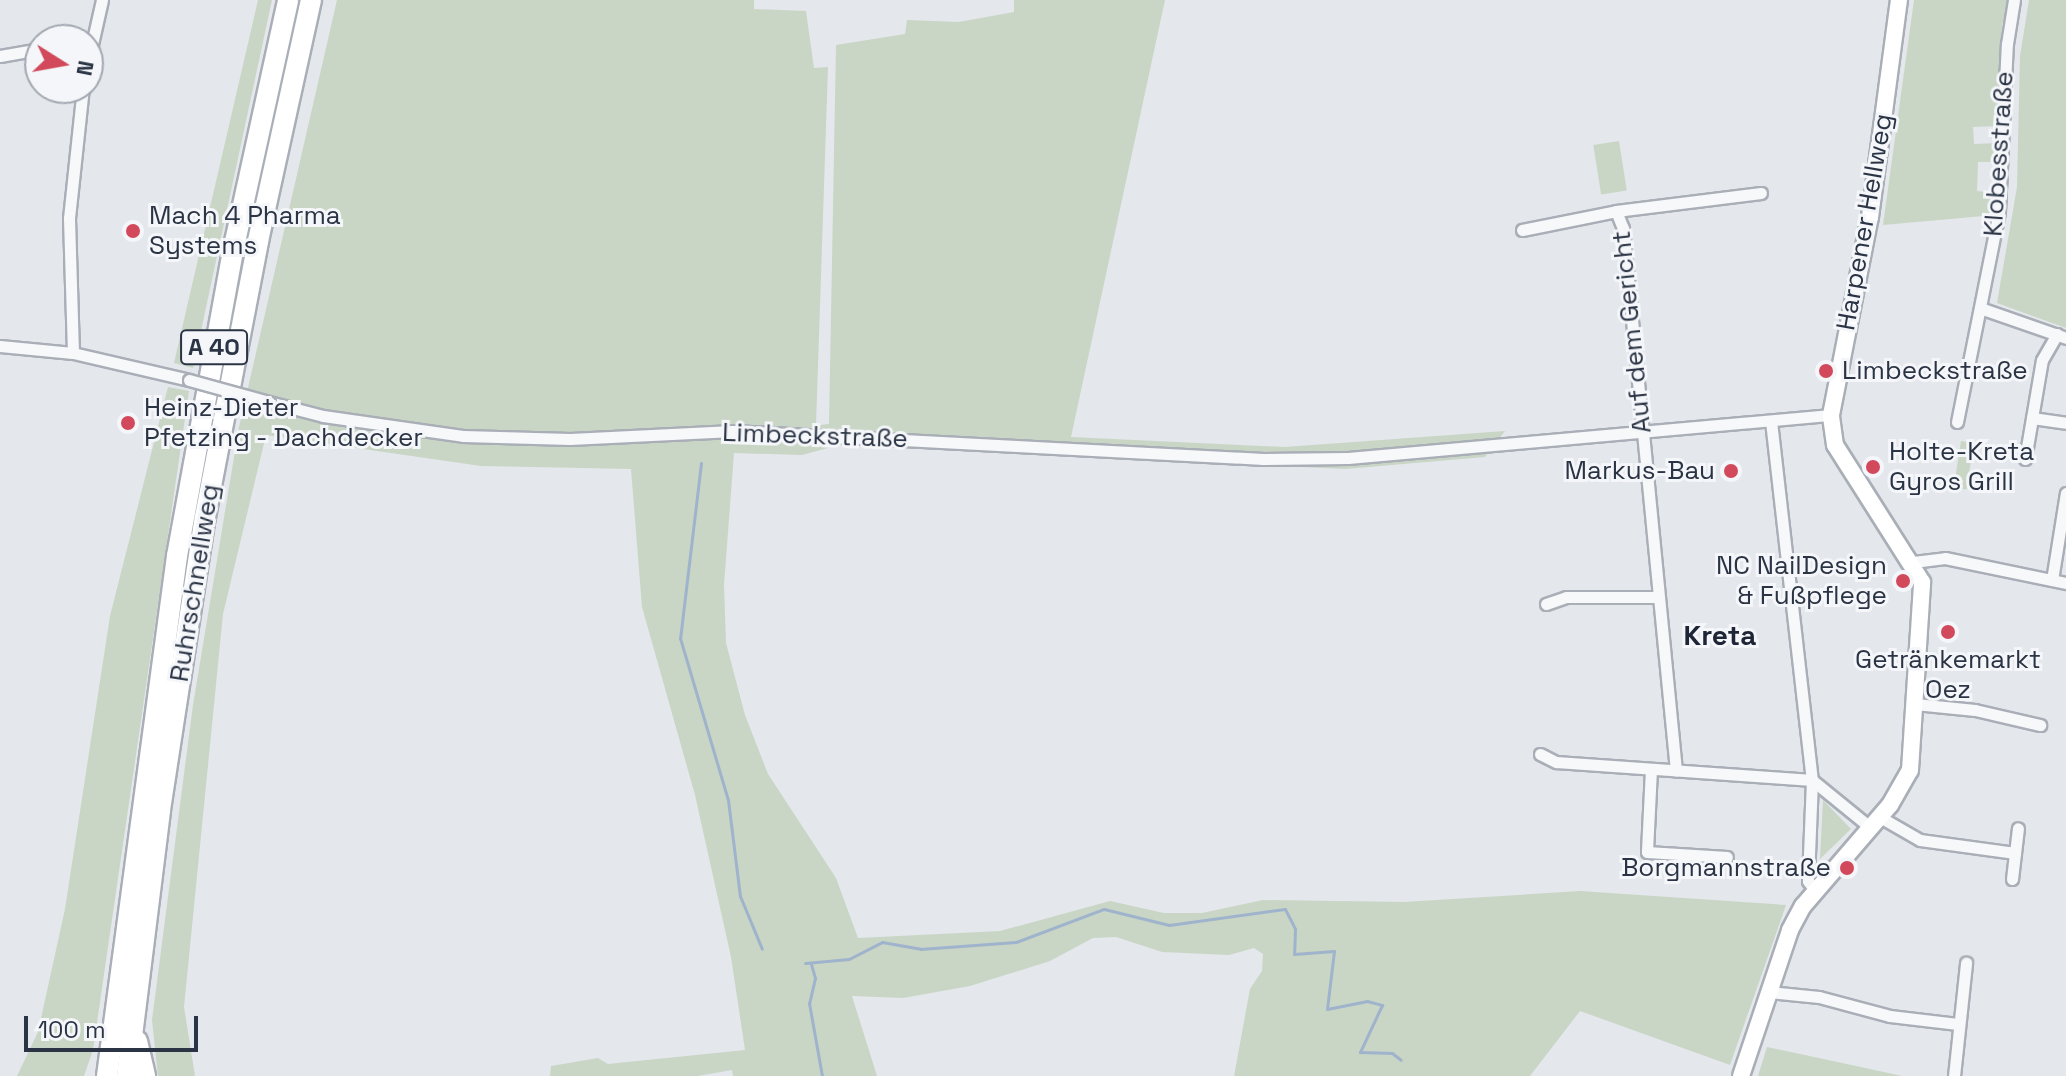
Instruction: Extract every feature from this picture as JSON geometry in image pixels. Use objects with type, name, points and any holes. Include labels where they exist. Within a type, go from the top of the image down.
[{"type":"highway","name":"Ruhrschnellweg","points":[[107,1076],[147,750],[187,493],[288,0]]},
{"type":"highway","name":"Ruhrschnellweg","points":[[127,1076],[205,517],[258,241],[311,0]]},
{"type":"highway","points":[[136,998],[145,1076]]},
{"type":"highway","points":[[95,1076],[113,1021]]},
{"type":"street","points":[[96,24],[102,0]]},
{"type":"street","name":"Harpener Hellweg","points":[[1741,1076],[1790,930],[1814,889],[1875,822],[1910,770],[1924,590],[1913,562],[1841,454],[1831,415],[1870,217],[1899,0]]},
{"type":"street","name":"Klobesstraße","points":[[1957,422],[2003,178],[2007,44],[2014,0]]},
{"type":"street","points":[[0,56],[24,52]]},
{"type":"street","points":[[73,353],[69,218],[81,104]]},
{"type":"street","name":"Auf dem Gericht","points":[[1522,230],[1616,211],[1761,193]]},
{"type":"street","name":"Auf dem Gericht","points":[[1616,211],[1623,228],[1676,770]]},
{"type":"street","points":[[1980,308],[2062,336],[2042,360],[2025,459]]},
{"type":"street","name":"Limbeckstraße","points":[[0,346],[73,353],[336,418],[463,436],[570,439],[733,431],[1263,459],[1348,458],[1831,415]]},
{"type":"street","points":[[2032,418],[2066,423]]},
{"type":"street","points":[[1771,421],[1812,780],[1808,881],[1814,889]]},
{"type":"street","points":[[2052,580],[2066,493]]},
{"type":"street","points":[[1913,562],[1945,558],[2066,583]]},
{"type":"street","points":[[1546,604],[1566,597],[1657,597]]},
{"type":"street","points":[[1915,704],[1975,710],[2040,725]]},
{"type":"street","points":[[1540,754],[1556,762],[1812,780],[1875,822],[1920,840],[2015,853]]},
{"type":"street","points":[[1651,769],[1647,852],[1727,857]]},
{"type":"street","points":[[2012,879],[2018,828]]},
{"type":"street","points":[[1954,1076],[1966,963]]},
{"type":"street","points":[[1769,992],[1819,997],[1890,1016],[1958,1024]]},
{"type":"green space","points":[[258,0],[272,0],[193,368],[174,363]]},
{"type":"green space","points":[[337,0],[754,0],[754,9],[806,11],[814,68],[828,67],[816,425],[809,436],[819,425],[829,424],[836,45],[905,34],[907,20],[959,22],[1014,12],[1014,0],[1165,0],[1071,437],[1285,447],[1505,431],[1485,457],[1345,469],[839,445],[802,455],[734,453],[724,585],[726,643],[745,715],[768,774],[836,878],[858,938],[1000,931],[1110,901],[1164,913],[1202,913],[1263,900],[1404,902],[1580,891],[1786,905],[1730,1065],[1580,1011],[1530,1076],[1234,1076],[1250,989],[1262,971],[1263,954],[1254,948],[1229,955],[1162,952],[1116,937],[1093,938],[1050,961],[970,986],[903,998],[852,996],[877,1076],[733,1076],[732,1070],[698,1076],[550,1076],[551,1066],[598,1058],[608,1064],[745,1050],[731,957],[695,795],[642,607],[631,469],[481,466],[266,435],[223,614],[184,1007],[195,1076],[158,1076],[152,1020],[193,705],[239,427]]},
{"type":"green space","points":[[1914,0],[2009,0],[2002,25],[1998,126],[1973,127],[1974,144],[1998,143],[1998,162],[1978,162],[1977,191],[1996,193],[1995,215],[1883,225]]},
{"type":"green space","points":[[2029,0],[2066,0],[2066,328],[1997,303],[2017,187],[2020,56]]},
{"type":"green space","points":[[1619,141],[1627,190],[1601,194],[1593,145]]},
{"type":"green space","points":[[168,387],[189,391],[93,1050],[84,1076],[17,1076],[38,1032],[65,909],[110,616]]},
{"type":"green space","points":[[1961,441],[1974,443],[1966,489],[1954,487]]},
{"type":"green space","points":[[1823,800],[1851,829],[1820,859]]},
{"type":"green space","points":[[1767,1047],[1856,1066],[1902,1076],[1758,1076]]},
{"type":"waterway","points":[[701,463],[680,638],[728,800],[740,896],[762,949]]},
{"type":"waterway","points":[[805,963],[849,959],[882,942],[920,949],[1016,942],[1104,909],[1169,925],[1285,909],[1295,929],[1294,954],[1334,951],[1327,1009],[1367,1001],[1382,1005],[1360,1052],[1392,1053],[1401,1060]]},
{"type":"waterway","points":[[811,964],[815,978],[809,1003],[822,1076]]},
{"type":"place","name":"Mach 4 Pharma Systems","points":[[133,231]]},
{"type":"place","name":"Limbeckstraße","points":[[1826,371]]},
{"type":"place","name":"Heinz-Dieter Pfetzing - Dachdecker","points":[[128,423]]},
{"type":"place","name":"Holte-Kreta Gyros Grill","points":[[1873,467]]},
{"type":"place","name":"Markus-Bau","points":[[1731,471]]},
{"type":"place","name":"NC NailDesign & Fußpflege","points":[[1903,581]]},
{"type":"place","name":"Getränkemarkt Oez","points":[[1948,632]]},
{"type":"place","name":"Borgmannstraße","points":[[1847,868]]},
{"type":"district","name":"Kreta","points":[[1720,635]]}]
